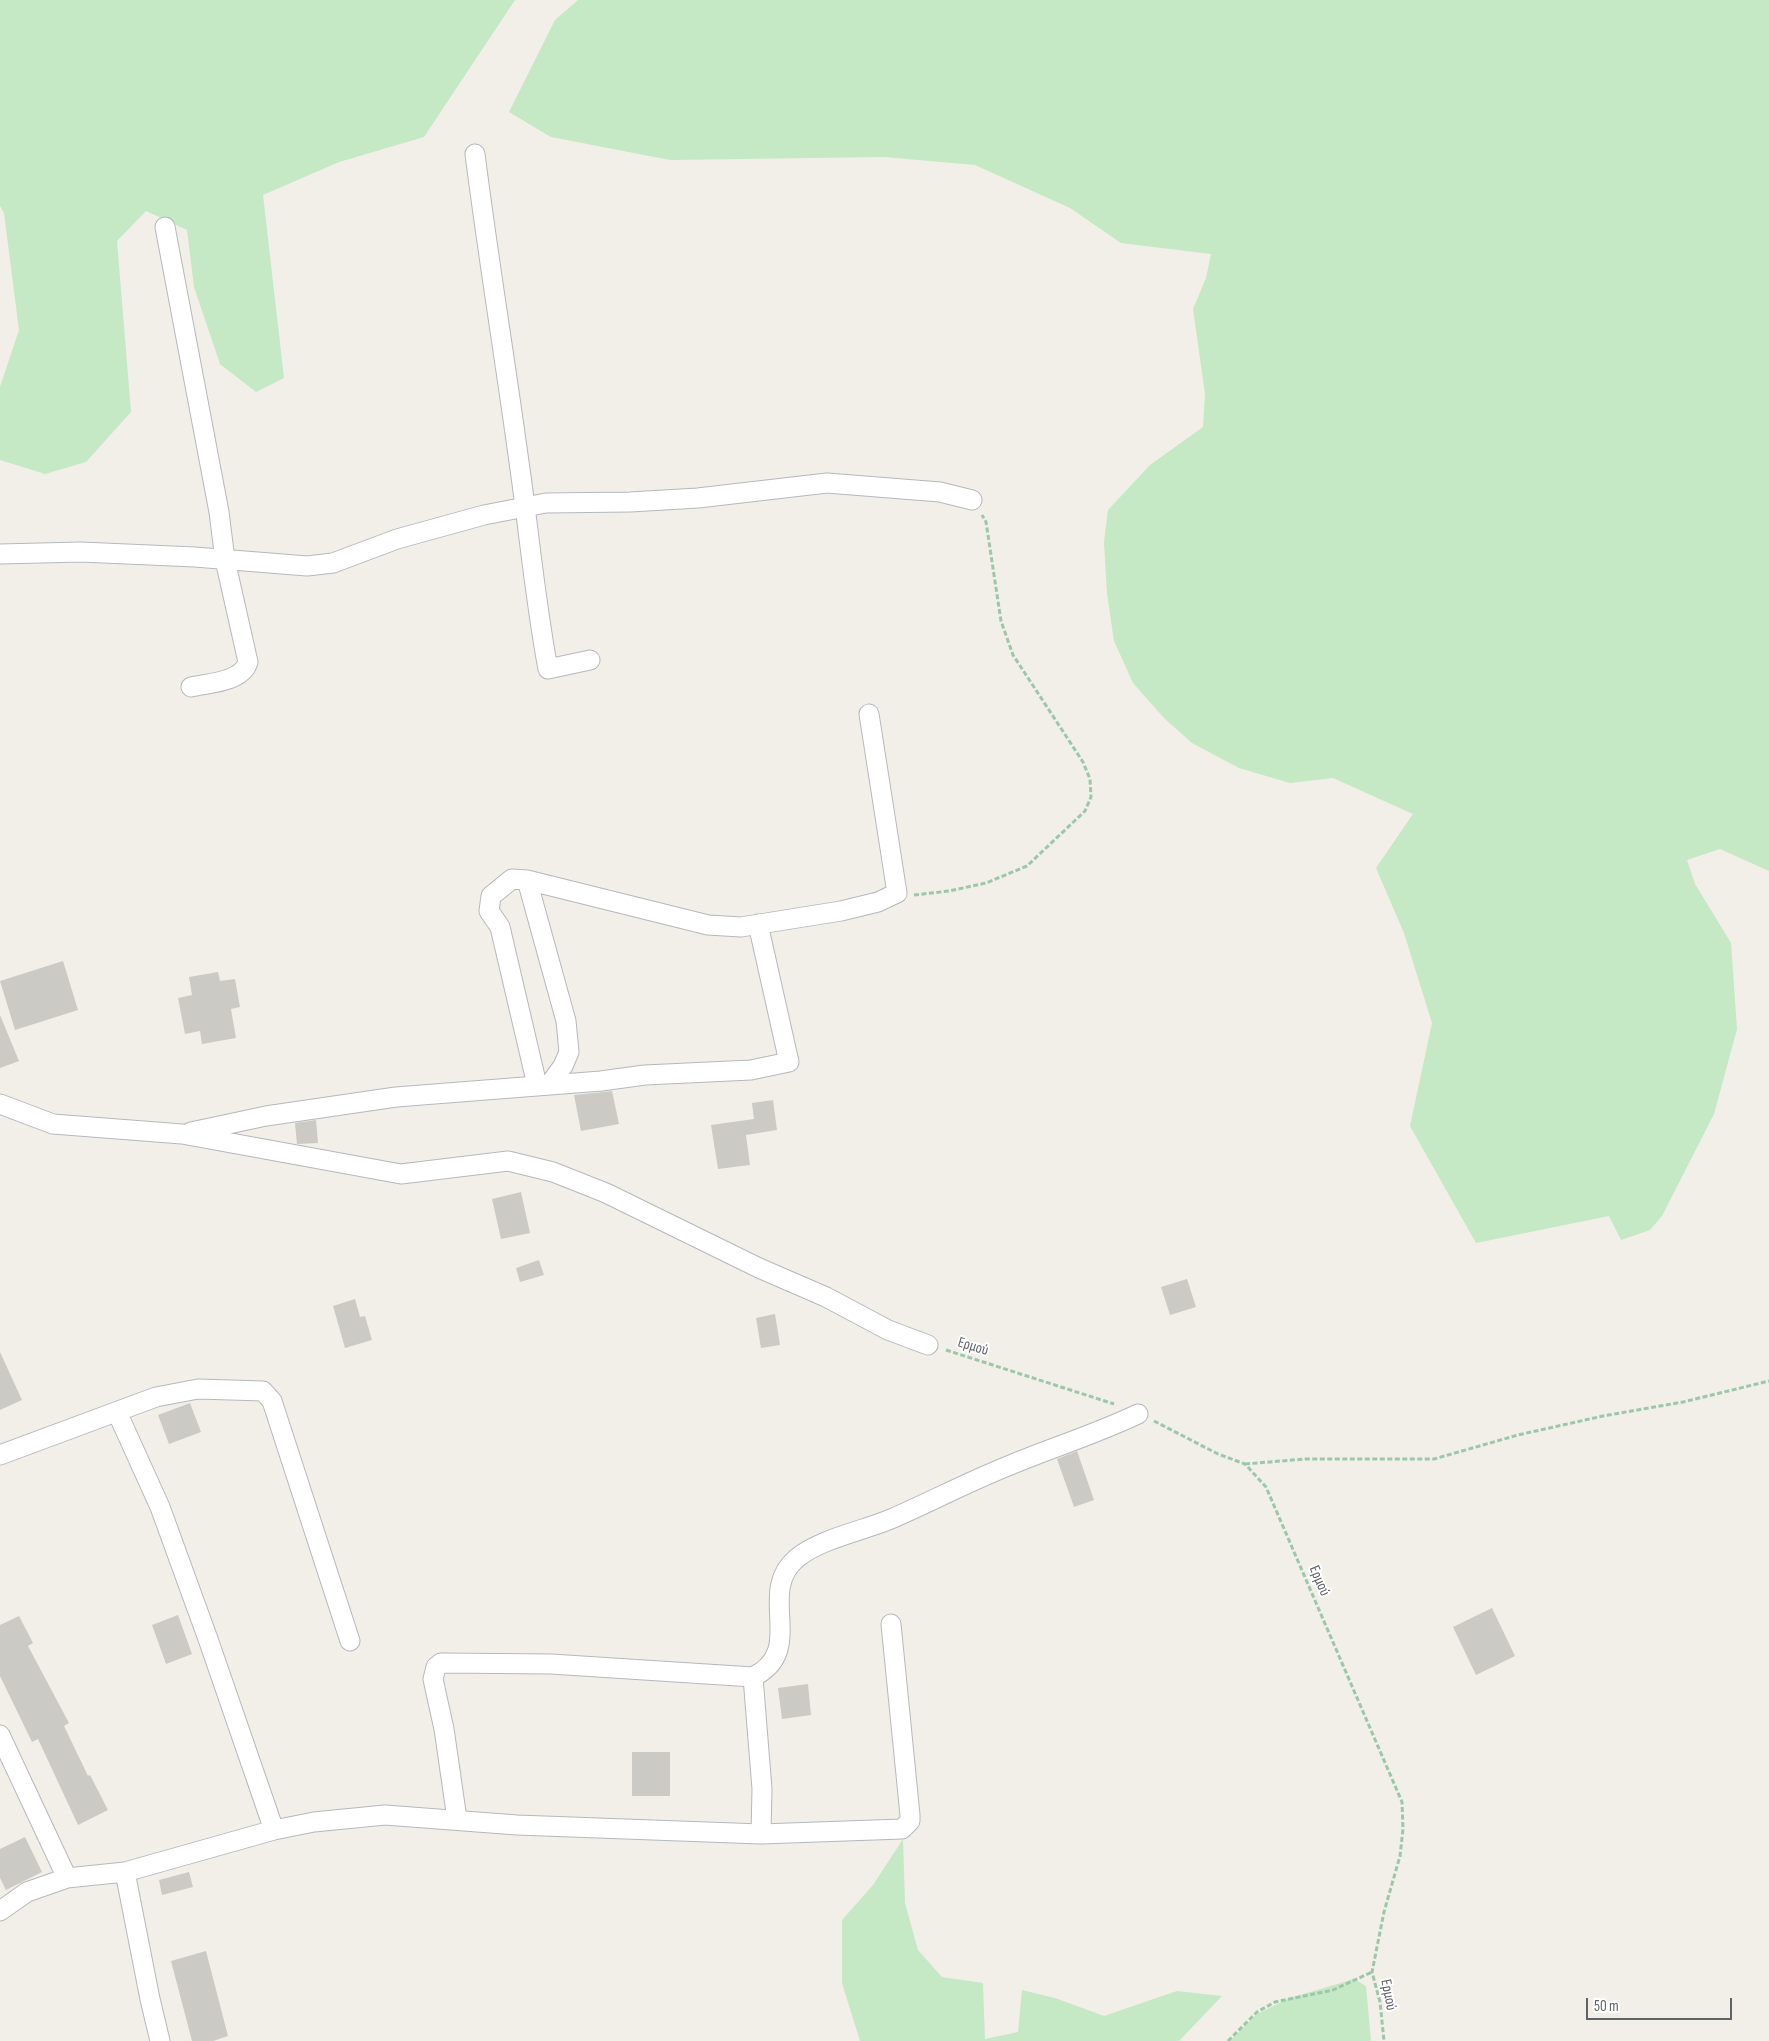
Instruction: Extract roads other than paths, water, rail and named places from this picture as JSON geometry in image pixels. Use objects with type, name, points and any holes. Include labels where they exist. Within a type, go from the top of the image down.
[{"type":"street","points":[[475,154],[541,632],[548,669],[590,660]]},
{"type":"street","points":[[165,227],[219,512],[225,560],[248,662],[245,671],[238,676],[191,687]]},
{"type":"street","points":[[0,554],[81,552],[307,566],[333,563],[397,539],[484,515],[546,503],[630,502],[698,498],[827,483],[940,492],[972,500]]},
{"type":"street","points":[[543,1084],[500,927],[489,911],[491,896],[512,879],[527,880],[708,926],[740,927],[841,911],[878,902],[897,893],[869,714]]},
{"type":"street","points":[[527,880],[566,1021],[569,1052],[563,1066],[543,1084]]},
{"type":"street","points":[[182,1134],[266,1116],[396,1097],[543,1084],[601,1081],[645,1075],[750,1070],[789,1062],[758,924]]},
{"type":"street","points":[[0,1104],[53,1124],[182,1134],[401,1174],[508,1162],[553,1172],[606,1193],[759,1268],[826,1297],[888,1330],[928,1345]]},
{"type":"street","points":[[0,1455],[156,1396],[198,1389],[258,1390],[267,1393],[272,1400],[350,1641]]},
{"type":"street","points":[[117,1412],[160,1507],[274,1830]]},
{"type":"street","points":[[457,1819],[444,1728],[433,1679],[433,1673],[441,1663],[552,1664],[753,1678],[766,1671],[774,1662],[780,1648],[778,1611],[780,1590],[785,1575],[795,1560],[810,1550],[889,1519],[1008,1466],[1138,1414]]},
{"type":"street","points":[[0,1911],[27,1892],[67,1878],[125,1872],[274,1830],[314,1822],[385,1815],[517,1825],[761,1834],[896,1831],[907,1826],[910,1814],[891,1624]]},
{"type":"street","points":[[753,1678],[762,1789],[761,1834]]},
{"type":"street","points":[[0,1735],[67,1878]]},
{"type":"street","points":[[125,1872],[160,2041]]}]
